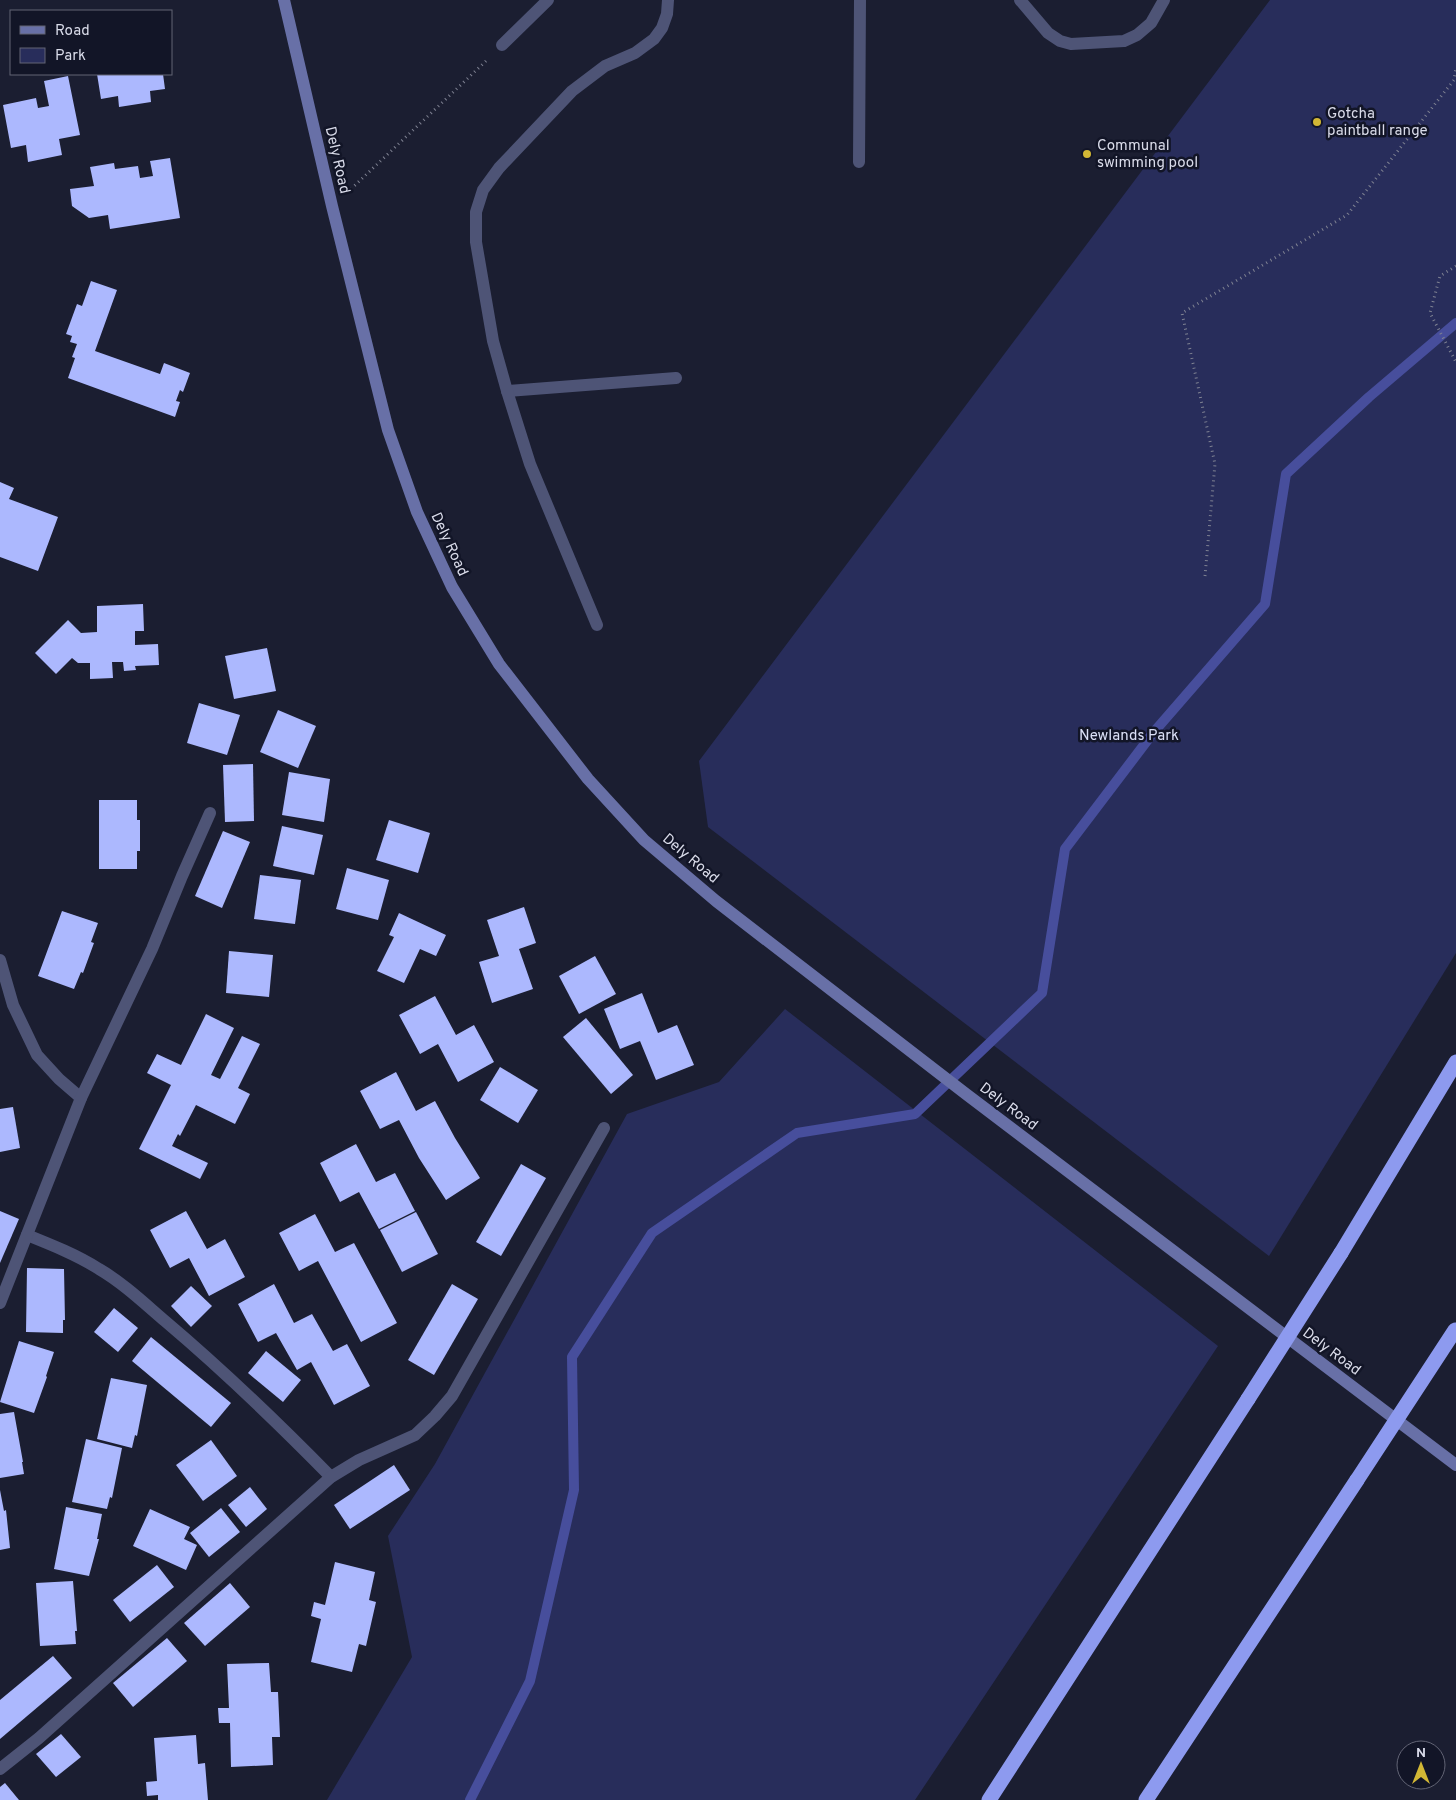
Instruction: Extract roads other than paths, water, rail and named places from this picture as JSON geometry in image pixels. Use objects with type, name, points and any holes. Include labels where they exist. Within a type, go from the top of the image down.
[{"type":"highway","points":[[989,1800],[1341,1253],[1456,1062]]},
{"type":"highway","points":[[1146,1800],[1455,1329]]},
{"type":"street","name":"Dely Road","points":[[284,0],[332,206],[388,430],[417,512],[452,587],[499,664],[588,779],[644,840],[716,901],[966,1094],[1456,1465]]},
{"type":"street","points":[[502,45],[548,0]]},
{"type":"street","points":[[597,625],[530,464],[493,341],[476,242],[476,212],[483,190],[499,168],[572,92],[605,66],[635,53],[654,39],[662,28],[667,14],[668,0]]},
{"type":"street","points":[[859,162],[860,0]]},
{"type":"street","points":[[1020,0],[1048,33],[1060,41],[1071,44],[1124,41],[1137,36],[1152,24],[1164,0]]},
{"type":"street","points":[[508,391],[676,378]]},
{"type":"street","points":[[0,1303],[82,1098],[152,949],[210,813]]},
{"type":"street","points":[[0,960],[13,1005],[37,1055],[59,1079],[82,1098]]},
{"type":"street","points":[[0,1769],[39,1738],[331,1476],[359,1460],[415,1435],[435,1416],[452,1396],[604,1128]]},
{"type":"street","points":[[28,1235],[80,1258],[100,1269],[124,1287],[208,1357],[331,1476]]},
{"type":"waterway","points":[[470,1800],[530,1681],[574,1490],[572,1357],[652,1233],[797,1133],[915,1114],[1042,993],[1065,849],[1153,733],[1265,604],[1286,474],[1369,397],[1456,323]]},
{"type":"place","name":"Gotcha paintball range","points":[[1317,122]]},
{"type":"place","name":"Communal swimming pool","points":[[1087,154]]},
{"type":"park label","name":"Newlands Park","points":[[1129,735]]}]
